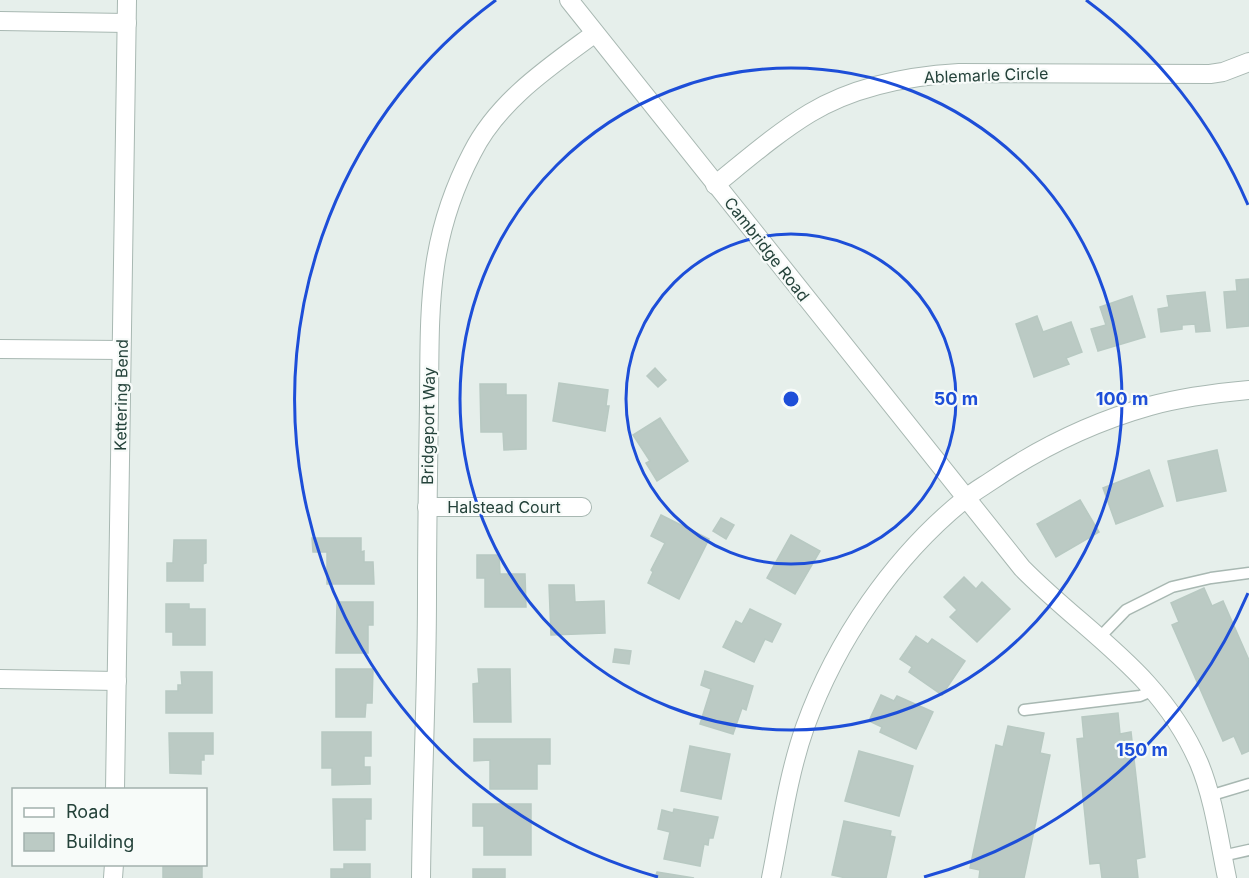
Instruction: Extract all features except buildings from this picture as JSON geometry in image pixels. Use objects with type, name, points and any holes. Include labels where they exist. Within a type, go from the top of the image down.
[{"type":"street","name":"Kettering Bend","points":[[115,788],[127,0]]},
{"type":"street","name":"Cambridge Road","points":[[569,0],[1022,568],[1053,600],[1120,655],[1154,690],[1180,726],[1199,763],[1209,796],[1227,878]]},
{"type":"street","points":[[0,21],[127,23]]},
{"type":"street","name":"Bridgeport Way","points":[[421,878],[431,293],[434,263],[449,202],[472,152],[491,122],[535,78],[594,34]]},
{"type":"street","name":"Ablemarle Circle","points":[[716,185],[760,148],[811,112],[852,93],[886,83],[930,74],[959,73],[1210,74],[1223,72],[1249,62]]},
{"type":"street","points":[[0,349],[122,350]]},
{"type":"street","points":[[771,878],[790,783],[805,729],[825,678],[859,619],[901,562],[965,498],[1038,451],[1104,421],[1152,405],[1207,394],[1249,390]]},
{"type":"street","name":"Halstead Court","points":[[427,507],[582,507]]},
{"type":"street","points":[[0,679],[117,681]]},
{"type":"lane","points":[[1100,637],[1126,610],[1172,587],[1211,578],[1249,573]]},
{"type":"lane","points":[[1024,710],[1140,696],[1154,690]]},
{"type":"lane","points":[[1209,796],[1249,784]]},
{"type":"lane","points":[[1222,856],[1249,850]]}]
